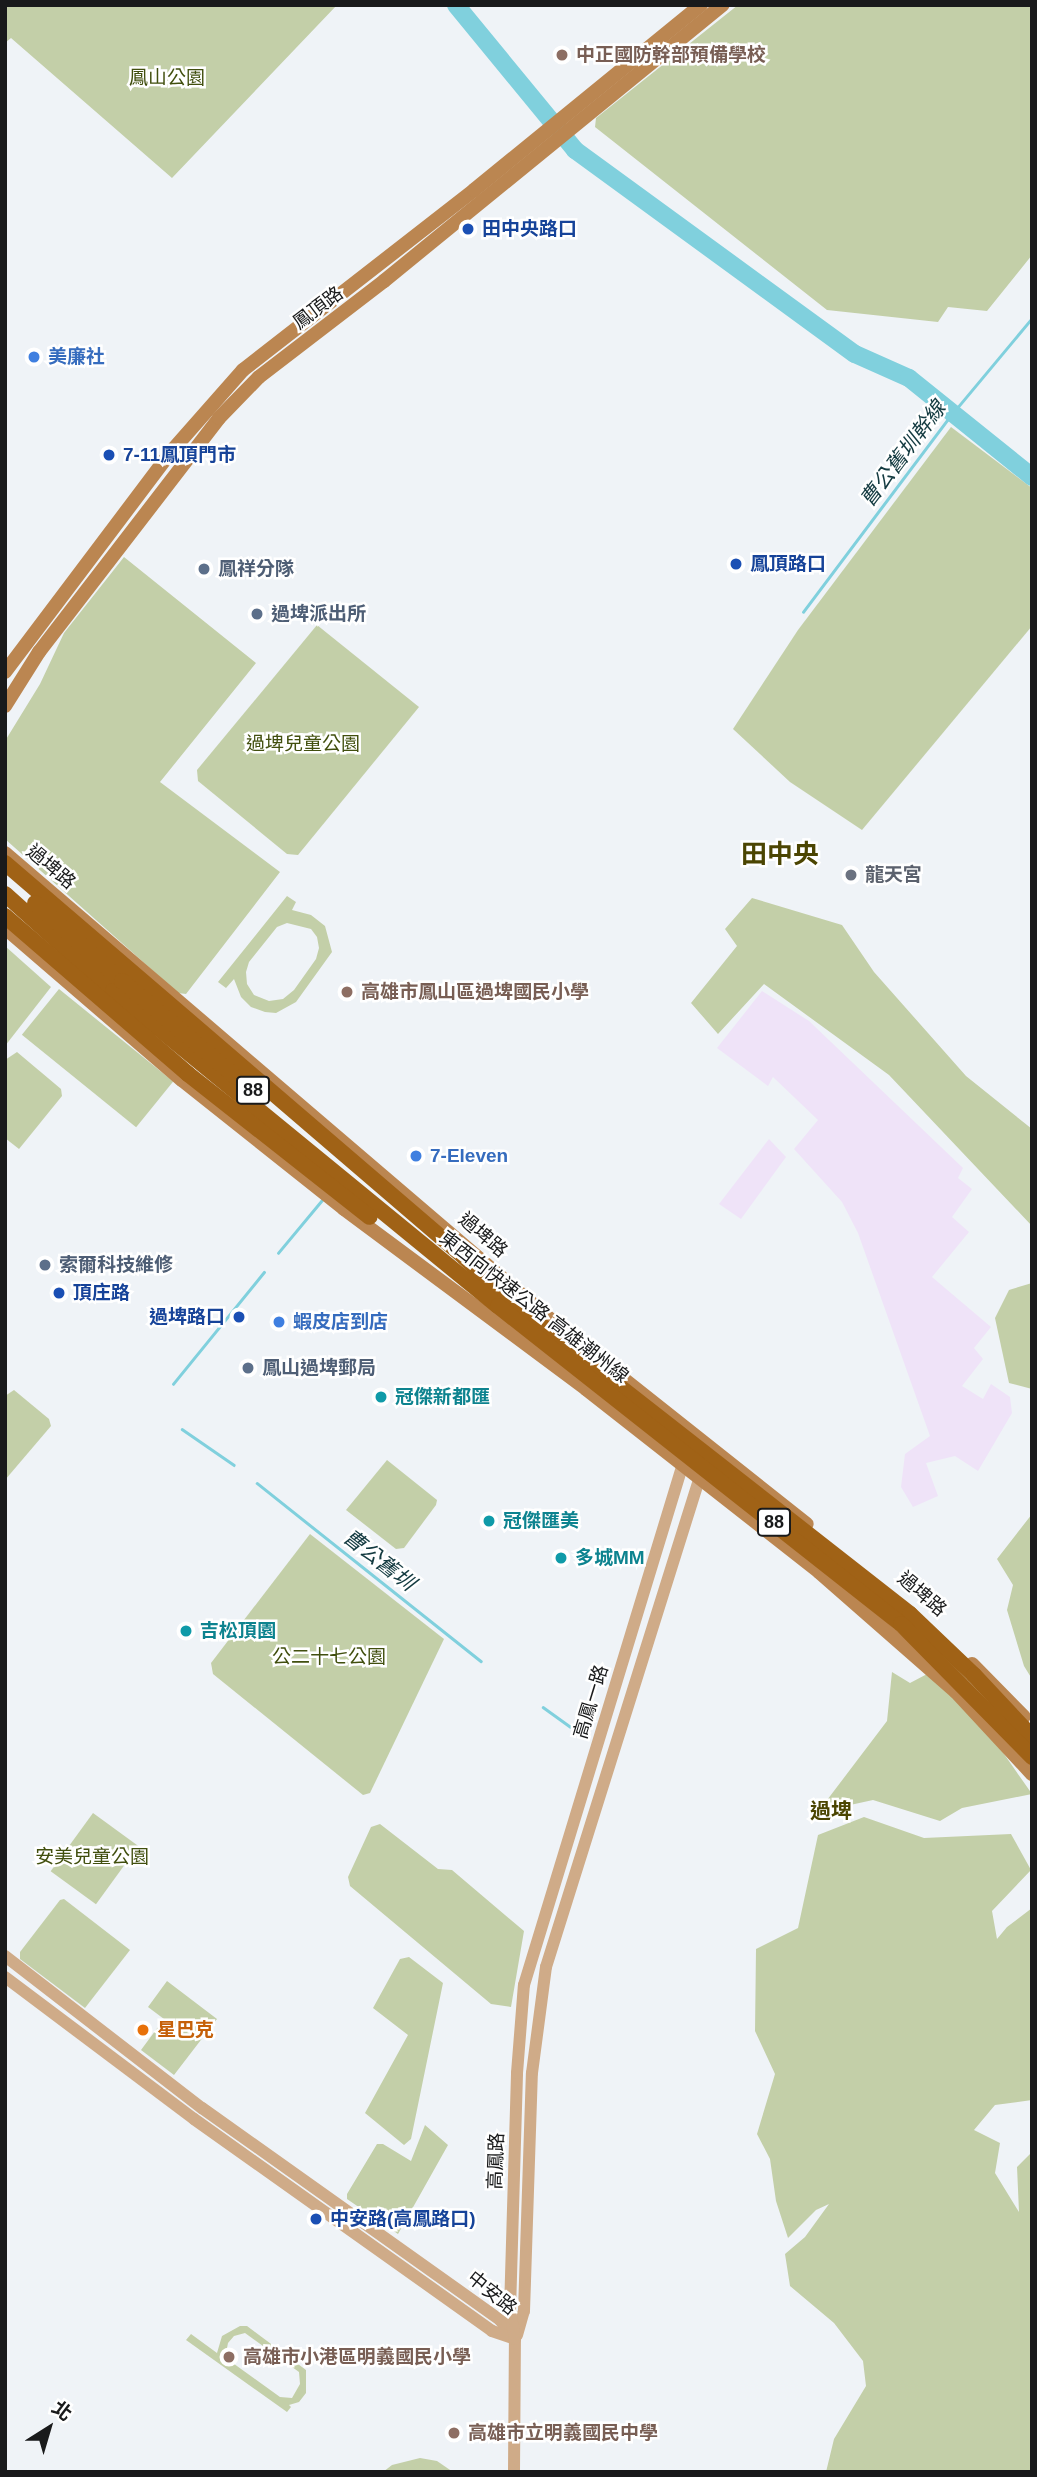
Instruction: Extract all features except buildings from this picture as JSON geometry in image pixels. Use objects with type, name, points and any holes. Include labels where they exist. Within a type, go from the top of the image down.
[{"type":"highway","points":[[5,863],[464,1257],[502,1301]]},
{"type":"highway","name":"東西向快速公路 高雄潮州線","points":[[5,876],[122,981],[502,1301],[910,1614],[974,1675],[1032,1737]]},
{"type":"highway","name":"東西向快速公路 高雄潮州線","points":[[5,894],[113,991],[901,1623],[1032,1757]]},
{"type":"highway","points":[[5,916],[188,1074],[282,1150],[448,1277],[502,1301]]},
{"type":"main road","name":"鳳頂路","points":[[571,121],[598,86],[701,5]]},
{"type":"main road","name":"鳳頂路","points":[[5,671],[160,466],[235,378],[723,5]]},
{"type":"main road","name":"鳳頂路","points":[[5,706],[39,652],[219,418],[259,377],[384,282],[547,140]]},
{"type":"main road","name":"過埤路","points":[[5,853],[577,1342],[913,1610],[990,1680],[1032,1726]]},
{"type":"main road","points":[[5,928],[181,1080],[344,1209],[701,1477],[893,1633],[956,1692],[1032,1774]]},
{"type":"street","name":"高鳳一路","points":[[524,1984],[684,1464],[689,1429]]},
{"type":"street","name":"高鳳一路","points":[[542,1989],[554,1941],[701,1477],[708,1444]]},
{"type":"street","name":"中安路","points":[[5,1956],[202,2108],[500,2320],[515,2339]]},
{"type":"street","name":"中安路","points":[[5,1977],[194,2119],[492,2331],[515,2339]]},
{"type":"street","name":"高鳳路","points":[[514,2472],[515,2339],[510,2310],[517,2073],[524,1984]]},
{"type":"street","name":"高鳳路","points":[[515,2339],[524,2311],[532,2073],[542,1989]]},
{"type":"shaded area","points":[[762,991],[809,1021],[963,1168],[958,1178],[972,1189],[952,1217],[969,1232],[932,1277],[991,1327],[974,1348],[983,1359],[962,1386],[983,1399],[991,1384],[1010,1397],[1012,1413],[978,1471],[955,1456],[926,1463],[938,1496],[913,1507],[901,1487],[905,1454],[930,1436],[858,1233],[842,1202],[794,1149],[818,1120],[773,1077],[768,1086],[717,1048]]},
{"type":"shaded area","points":[[769,1139],[786,1157],[741,1219],[719,1204]]},
{"type":"green space","name":"鳳山公園","points":[[5,5],[337,5],[172,178],[11,38],[5,43]]},
{"type":"green space","points":[[738,5],[1032,5],[1032,255],[987,311],[948,307],[938,322],[827,310],[595,127],[596,118]]},
{"type":"green space","points":[[951,427],[1032,488],[1032,626],[862,830],[790,782],[733,729],[798,630]]},
{"type":"green space","points":[[124,557],[256,663],[160,782],[280,872],[186,994],[178,993],[5,839],[5,741],[40,684],[64,633]]},
{"type":"green space","name":"過埤兒童公園","points":[[317,625],[419,707],[298,855],[287,854],[198,781],[197,770]]},
{"type":"green space","points":[[287,896],[296,902],[292,910],[311,915],[325,926],[332,952],[296,1002],[276,1013],[251,1007],[241,997],[234,979],[226,988],[218,982]],"holes":[[[287,923],[311,929],[317,937],[319,948],[316,959],[294,990],[283,999],[269,1001],[254,995],[247,984],[249,962],[277,927]]]},
{"type":"green space","points":[[752,898],[842,925],[874,972],[966,1076],[1032,1129],[1032,1226],[889,1075],[764,984],[718,1034],[691,1003],[737,946],[725,929]]},
{"type":"green space","points":[[5,946],[51,987],[5,1046]]},
{"type":"green space","points":[[59,989],[173,1082],[136,1127],[22,1035]]},
{"type":"green space","points":[[17,1052],[61,1089],[62,1096],[19,1149],[5,1138],[5,1060]]},
{"type":"green space","points":[[1032,1283],[1032,1389],[1009,1383],[995,1318],[1009,1290]]},
{"type":"green space","points":[[14,1390],[49,1419],[51,1426],[5,1480],[5,1396]]},
{"type":"green space","points":[[387,1460],[437,1500],[404,1548],[396,1549],[346,1510]]},
{"type":"green space","points":[[1032,1514],[1032,1679],[1024,1666],[1007,1610],[1013,1585],[997,1559]]},
{"type":"green space","name":"公二十七公園","points":[[310,1534],[444,1639],[370,1793],[363,1795],[213,1674],[211,1663]]},
{"type":"green space","points":[[892,1672],[910,1683],[929,1673],[997,1744],[1032,1794],[962,1808],[940,1821],[873,1800],[818,1812],[887,1721]]},
{"type":"green space","name":"安美兒童公園","points":[[93,1813],[138,1846],[96,1904],[51,1871]]},
{"type":"green space","points":[[864,1817],[924,1838],[1011,1834],[1031,1870],[992,1911],[997,1939],[1007,1927],[1032,1908],[1032,2100],[995,2105],[974,2130],[1000,2143],[995,2173],[1019,2212],[1017,2167],[1032,2152],[1032,2472],[826,2472],[834,2439],[866,2386],[863,2361],[834,2323],[790,2286],[785,2254],[805,2237],[829,2204],[816,2210],[788,2238],[776,2201],[770,2159],[757,2134],[775,2074],[755,2031],[756,1949],[798,1928],[818,1835]]},
{"type":"green space","points":[[380,1824],[438,1869],[452,1870],[524,1931],[511,2007],[491,2004],[350,1886],[348,1877],[371,1827]]},
{"type":"green space","points":[[64,1899],[130,1950],[85,2008],[20,1959],[20,1952],[60,1900]]},
{"type":"green space","points":[[409,1957],[443,1983],[411,2139],[404,2145],[365,2113],[408,2035],[373,2008],[400,1959]]},
{"type":"green space","points":[[167,1981],[217,2019],[174,2075],[141,2050],[164,2019],[148,2007]]},
{"type":"green space","points":[[425,2125],[448,2145],[398,2234],[347,2199],[347,2194],[377,2144],[383,2144],[411,2161]]},
{"type":"green space","points":[[240,2326],[247,2326],[306,2370],[306,2393],[299,2402],[289,2405],[291,2407],[287,2412],[186,2340],[191,2334],[217,2353],[222,2336]],"holes":[[[245,2333],[299,2372],[300,2384],[292,2398],[280,2397],[230,2361],[226,2353],[228,2343],[234,2336]]]},
{"type":"green space","points":[[420,2458],[437,2461],[453,2472],[383,2472],[392,2465]]},
{"type":"waterway","points":[[456,5],[575,150],[855,354],[909,378],[1032,477]]},
{"type":"waterway","name":"曹公舊圳幹線","points":[[803,612],[947,420],[1032,318]]},
{"type":"waterway","name":"曹公舊圳","points":[[278,1253],[322,1200]]},
{"type":"waterway","name":"曹公舊圳","points":[[173,1384],[264,1272]]},
{"type":"waterway","name":"曹公舊圳","points":[[182,1429],[234,1465]]},
{"type":"waterway","name":"曹公舊圳","points":[[257,1483],[481,1661]]},
{"type":"waterway","name":"曹公舊圳","points":[[543,1707],[586,1738]]},
{"type":"place","name":"中正國防幹部預備學校","points":[[562,55]]},
{"type":"place","name":"田中央路口","points":[[468,229]]},
{"type":"place","name":"美廉社","points":[[34,357]]},
{"type":"place","name":"7-11鳳頂門市","points":[[109,455]]},
{"type":"place","name":"鳳頂路口","points":[[736,564]]},
{"type":"place","name":"鳳祥分隊","points":[[204,569]]},
{"type":"place","name":"過埤派出所","points":[[257,614]]},
{"type":"place","name":"龍天宮","points":[[851,875]]},
{"type":"place","name":"高雄市鳳山區過埤國民小學","points":[[347,992]]},
{"type":"place","name":"7-Eleven","points":[[416,1156]]},
{"type":"place","name":"索爾科技維修","points":[[45,1265]]},
{"type":"place","name":"頂庄路","points":[[59,1293]]},
{"type":"place","name":"過埤路口","points":[[239,1317]]},
{"type":"place","name":"蝦皮店到店","points":[[279,1322]]},
{"type":"place","name":"鳳山過埤郵局","points":[[248,1368]]},
{"type":"place","name":"冠傑新都匯","points":[[381,1397]]},
{"type":"place","name":"冠傑匯美","points":[[489,1521]]},
{"type":"place","name":"多城MM","points":[[561,1558]]},
{"type":"place","name":"吉松頂園","points":[[186,1631]]},
{"type":"place","name":"星巴克","points":[[143,2030]]},
{"type":"place","name":"中安路(高鳳路口)","points":[[316,2219]]},
{"type":"place","name":"高雄市小港區明義國民小學","points":[[229,2357]]},
{"type":"place","name":"高雄市立明義國民中學","points":[[454,2433]]},
{"type":"district","name":"田中央","points":[[780,855]]},
{"type":"district","name":"過埤","points":[[831,1811]]}]
